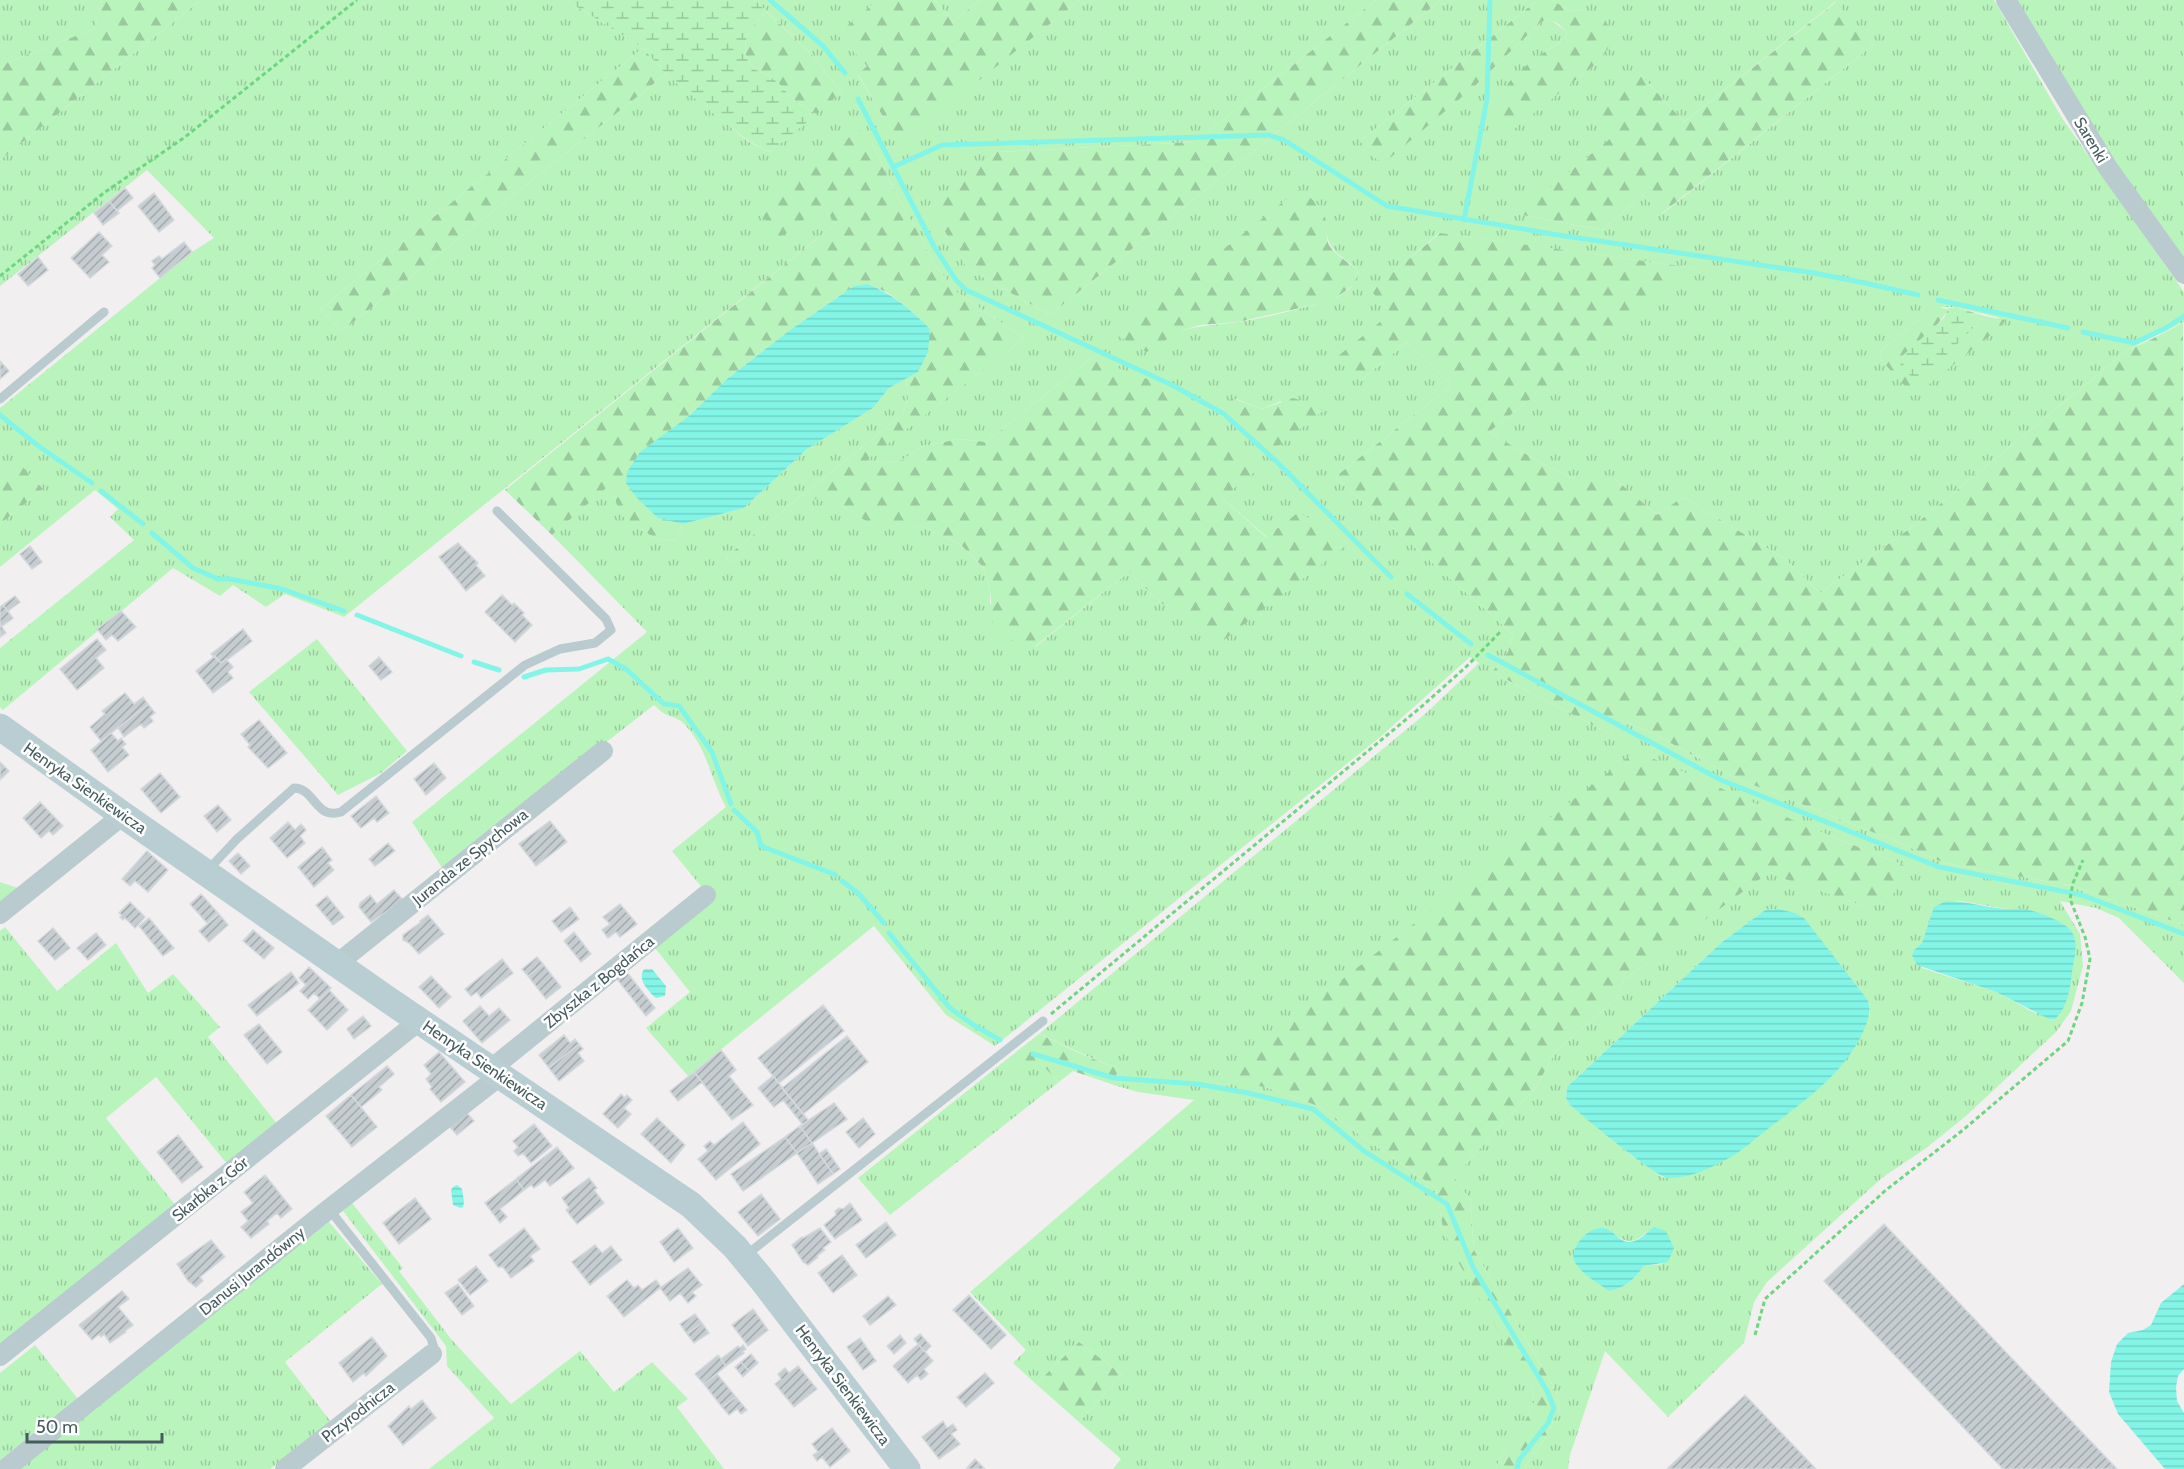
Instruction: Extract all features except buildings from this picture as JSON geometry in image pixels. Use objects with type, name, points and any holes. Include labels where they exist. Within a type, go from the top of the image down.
[{"type":"street","name":"Sarenki","points":[[2006,0],[2108,168],[2184,274]]},
{"type":"street","name":"Henryka Sienkiewicza","points":[[0,727],[419,1021],[691,1204],[764,1281],[907,1469]]},
{"type":"street","name":"Juranda ze Spychowa","points":[[338,963],[603,751]]},
{"type":"street","points":[[0,914],[123,815]]},
{"type":"street","name":"Zbyszka z Bogdańca","points":[[496,1072],[706,895]]},
{"type":"street","name":"Skarbka z Gór","points":[[0,1356],[419,1021]]},
{"type":"street","name":"Danusi Jurandówny","points":[[5,1469],[496,1072]]},
{"type":"street","name":"Przyrodnicza","points":[[285,1469],[432,1354]]},
{"type":"lane","points":[[0,399],[104,312]]},
{"type":"lane","points":[[205,873],[237,839],[294,788],[300,788],[307,793],[322,810],[330,814],[341,812],[525,666],[560,649],[595,643],[611,630],[606,619],[497,511]]},
{"type":"lane","points":[[743,1257],[1043,1021]]},
{"type":"lane","points":[[329,1209],[431,1338],[434,1348],[432,1354]]},
{"type":"path","points":[[0,276],[105,192],[185,137],[357,0]]},
{"type":"path","points":[[1043,1021],[1421,707],[1467,666],[1502,630]]},
{"type":"path","points":[[1755,1335],[1765,1299],[1886,1190],[1963,1130],[2068,1041],[2082,1003],[2090,959],[2085,937],[2070,899],[2073,882],[2083,860]]},
{"type":"green space","points":[[0,0],[102,0],[94,29],[8,62],[0,68]]},
{"type":"green space","points":[[102,0],[201,0],[0,160],[0,68],[8,62],[94,29]]},
{"type":"green space","points":[[201,0],[566,0],[643,48],[320,309],[342,331],[666,74],[749,142],[770,152],[841,92],[814,57],[755,0],[878,0],[838,34],[867,66],[858,75],[899,143],[1080,0],[1376,0],[1195,142],[997,152],[930,205],[967,268],[1050,315],[1441,0],[1538,0],[1360,141],[1476,85],[1542,21],[1551,20],[1567,32],[1565,39],[1532,60],[1509,132],[1601,60],[1587,10],[1570,11],[1552,0],[1994,0],[2062,118],[2184,292],[2184,322],[2129,349],[1912,527],[1820,593],[1785,559],[1683,497],[1657,515],[1615,479],[1574,479],[1541,463],[1489,432],[1694,268],[1439,233],[1372,291],[1392,313],[1360,381],[1407,342],[1452,385],[1335,477],[1513,634],[1508,652],[1492,672],[1610,734],[1618,719],[1654,734],[1733,777],[1900,843],[1944,863],[2073,886],[2184,925],[2184,983],[2119,918],[2096,908],[2060,901],[2080,934],[2083,966],[2071,1011],[2056,1032],[1966,1116],[1925,1149],[1883,1177],[1767,1282],[1754,1302],[1744,1343],[1668,1417],[1605,1351],[1570,1455],[1568,1469],[1526,1469],[1525,1466],[1545,1439],[1560,1408],[1556,1391],[1474,1250],[1470,1200],[1454,1177],[1536,1087],[1556,1051],[1617,998],[1624,980],[1768,872],[1864,906],[1906,866],[1818,831],[1218,1075],[1276,1090],[1320,1107],[1436,1188],[1443,1228],[1531,1388],[1534,1402],[1527,1418],[1504,1451],[1496,1469],[1113,1469],[1121,1459],[1079,1422],[1122,1375],[1079,1342],[1036,1384],[1013,1363],[1026,1350],[970,1292],[1194,1100],[1138,1092],[1114,1085],[1118,1068],[1039,1034],[1425,714],[1479,663],[1470,657],[1379,738],[995,1046],[946,1015],[874,926],[688,1076],[646,1028],[690,992],[655,948],[713,901],[672,851],[726,807],[703,752],[682,722],[654,705],[443,869],[412,822],[647,632],[552,535],[606,487],[614,497],[622,515],[650,535],[663,541],[677,539],[683,524],[744,508],[807,449],[873,408],[889,388],[906,378],[908,399],[902,415],[726,557],[730,564],[826,490],[846,509],[868,521],[923,527],[960,544],[983,567],[990,590],[990,603],[1035,647],[1129,572],[1160,602],[1267,537],[1222,498],[1091,358],[986,442],[959,439],[924,446],[902,460],[888,463],[866,460],[1024,338],[955,291],[935,264],[890,182],[871,141],[823,204],[835,224],[344,617],[285,594],[266,607],[233,585],[220,596],[173,568],[3,710],[0,707],[0,648],[134,540],[110,517],[118,509],[95,490],[0,567],[0,524],[43,489],[21,466],[0,482],[0,408],[192,252],[214,238],[147,170],[0,286],[0,160]],"holes":[[[1835,2],[1873,45],[1662,214],[1643,195],[1602,230],[1518,214],[1611,138],[1640,74],[1684,122]],[[1326,222],[1330,245],[1358,270],[1356,283],[1342,294],[1329,300],[1284,313],[1180,331]],[[1955,307],[2000,318],[1883,362],[1880,352],[1926,313],[1926,309]],[[1236,399],[1262,409],[1281,401],[1292,434],[1276,447]],[[1946,901],[1960,901],[2012,910],[2037,1014],[1996,992],[1922,968],[1915,949],[1922,943]],[[1779,909],[1795,913],[1867,999],[1870,1005],[1870,1015],[1664,1178],[1632,1156],[1570,1105],[1566,1098],[1567,1087],[1722,942],[1765,910]],[[1604,1228],[1621,1239],[1630,1241],[1647,1232],[1662,1264],[1644,1266],[1637,1275],[1620,1288],[1609,1291]]]},
{"type":"green space","points":[[566,0],[755,0],[767,12],[756,22],[748,35],[746,57],[755,69],[776,81],[796,101],[817,114],[770,152],[750,142],[704,106],[666,74],[643,48]]},
{"type":"green space","points":[[878,0],[935,0],[953,22],[980,0],[1080,0],[899,144],[858,74],[867,66],[837,34]]},
{"type":"green space","points":[[935,0],[980,0],[953,22]]},
{"type":"green space","points":[[1376,0],[1441,0],[1050,315],[967,268],[929,205],[997,152],[1195,142]]},
{"type":"green space","points":[[1538,0],[1552,0],[1570,11],[1587,10],[1611,27],[1610,45],[1601,60],[1509,133],[1497,121],[1495,104],[1509,82],[1532,60],[1565,39],[1567,33],[1556,23],[1542,21],[1476,85],[1384,163],[1371,156],[1360,141]]},
{"type":"green space","points":[[2015,0],[2184,0],[2184,264],[2098,142]]},
{"type":"green space","points":[[1836,2],[1873,45],[1661,214],[1643,195],[1602,230],[1517,214],[1611,138],[1589,113],[1640,74],[1684,122]]},
{"type":"green space","points":[[767,12],[814,57],[841,92],[817,114],[796,101],[776,81],[755,69],[746,57],[748,35],[756,22]]},
{"type":"green space","points":[[643,48],[666,74],[342,331],[320,309]]},
{"type":"green space","points":[[860,129],[871,141],[890,182],[935,264],[955,291],[1024,338],[867,460],[888,463],[902,460],[924,446],[959,439],[986,442],[1091,358],[1169,387],[1211,422],[1256,471],[1222,498],[1266,537],[1299,512],[1348,544],[1220,643],[1160,602],[1129,572],[1034,647],[1012,640],[999,633],[993,625],[990,590],[983,567],[960,544],[923,527],[868,522],[846,509],[826,491],[730,564],[726,557],[902,415],[908,399],[906,378],[918,372],[918,317],[881,289],[864,285],[854,286],[790,330],[727,379],[689,416],[658,517],[683,524],[677,539],[663,541],[621,515],[614,497],[606,488],[552,535],[505,490],[835,224],[823,204],[779,239],[757,209]]},
{"type":"green space","points":[[1298,190],[1319,206],[1326,221],[1329,245],[1358,270],[1357,283],[1331,301],[1238,322],[1200,325],[1180,331],[1147,352],[1116,335]]},
{"type":"green space","points":[[1440,233],[1695,268],[1489,432],[1541,463],[1574,479],[1615,479],[1657,515],[1683,497],[1785,559],[1820,593],[1912,527],[2129,349],[2183,323],[2184,925],[2073,886],[1944,863],[1900,843],[1733,777],[1654,734],[1618,719],[1610,734],[1492,672],[1508,652],[1513,634],[1335,477],[1452,385],[1407,342],[1360,381],[1337,357],[1391,313],[1371,291]]},
{"type":"green space","points":[[1955,307],[1985,316],[1929,372],[1916,377],[1909,375],[1900,364],[1901,357],[1944,318],[1946,309]]},
{"type":"green space","points":[[1926,308],[1946,309],[1947,312],[1936,326],[1921,377],[1929,372],[1985,316],[2005,320],[2002,326],[1914,396],[1883,362],[1880,352],[1926,313]]},
{"type":"green space","points":[[1232,398],[1262,409],[1293,398],[1310,403],[1323,411],[1276,448],[1227,404]]},
{"type":"green space","points":[[21,465],[43,489],[0,524],[0,482]]},
{"type":"green space","points":[[317,639],[407,751],[381,773],[338,795],[249,692]]},
{"type":"green space","points":[[1636,751],[1818,831],[1906,866],[1903,878],[1887,904],[1864,906],[1768,873],[1624,980],[1617,998],[1556,1051],[1536,1087],[1454,1177],[1470,1200],[1474,1250],[1556,1391],[1560,1408],[1545,1439],[1525,1466],[1526,1469],[1496,1469],[1504,1451],[1527,1417],[1534,1397],[1453,1253],[1443,1228],[1436,1188],[1320,1107],[1276,1090],[1218,1076]]},
{"type":"green space","points":[[0,882],[21,889],[0,906]]},
{"type":"green space","points":[[5,927],[57,991],[116,943],[148,993],[173,974],[220,1027],[208,1037],[278,1125],[228,1165],[156,1077],[106,1118],[176,1206],[0,1346],[0,931]]},
{"type":"green space","points":[[1039,1034],[1118,1068],[1114,1085],[1073,1071],[1059,1082],[1040,1063],[1002,1063]]},
{"type":"green space","points":[[1002,1063],[1040,1063],[1059,1082],[890,1215],[858,1178]]},
{"type":"green space","points":[[352,1203],[403,1268],[399,1271],[451,1339],[511,1404],[580,1351],[614,1392],[652,1362],[688,1399],[677,1407],[724,1469],[429,1469],[494,1418],[447,1366],[446,1346],[343,1211]]},
{"type":"green space","points":[[329,1222],[382,1284],[285,1362],[331,1422],[270,1469],[15,1469]]},
{"type":"green space","points":[[1079,1342],[1122,1375],[1079,1422],[1036,1384]]},
{"type":"green space","points":[[35,1345],[78,1399],[0,1460],[0,1373]]},
{"type":"shaded area","points":[[867,284],[893,297],[930,329],[928,352],[918,372],[889,388],[873,408],[807,449],[744,508],[683,524],[658,518],[637,498],[626,483],[627,472],[640,452],[689,416],[727,379],[790,330],[854,286]]},
{"type":"shaded area","points":[[1946,901],[2028,910],[2050,917],[2069,928],[2075,941],[2075,957],[2068,997],[2063,1009],[2055,1019],[2049,1019],[1996,992],[1917,965],[1912,955],[1922,943],[1934,907]]},
{"type":"shaded area","points":[[1779,909],[1804,918],[1867,999],[1870,1009],[1866,1025],[1848,1057],[1823,1085],[1740,1151],[1701,1172],[1668,1178],[1649,1168],[1619,1146],[1570,1105],[1566,1098],[1567,1087],[1722,942],[1765,910]]},
{"type":"shaded area","points":[[644,969],[652,969],[666,986],[665,996],[656,998],[647,988],[642,977]]},
{"type":"shaded area","points":[[457,1185],[462,1189],[464,1202],[463,1207],[460,1208],[453,1205],[451,1190]]},
{"type":"shaded area","points":[[1654,1227],[1666,1231],[1674,1248],[1668,1262],[1644,1266],[1633,1279],[1620,1288],[1609,1291],[1591,1279],[1576,1264],[1574,1253],[1576,1247],[1590,1231],[1606,1229],[1626,1242],[1630,1242],[1640,1238]]},
{"type":"shaded area","points":[[2184,1284],[2184,1369],[2178,1376],[2176,1387],[2177,1401],[2184,1413],[2184,1469],[2165,1469],[2118,1414],[2109,1392],[2111,1362],[2117,1344],[2128,1333],[2143,1330],[2151,1325],[2161,1303]]},
{"type":"waterway","points":[[770,0],[823,46],[845,73]]},
{"type":"waterway","points":[[1464,220],[1487,99],[1490,0]]},
{"type":"waterway","points":[[858,99],[935,248],[956,280],[966,290],[1174,386],[1224,414],[1277,462],[1391,577]]},
{"type":"waterway","points":[[893,167],[942,145],[1268,135],[1284,140],[1387,206],[1552,234],[1814,273],[1918,295]]},
{"type":"waterway","points":[[1938,300],[2068,328]]},
{"type":"waterway","points":[[2083,332],[2134,343],[2166,328],[2184,316]]},
{"type":"waterway","points":[[0,415],[37,445],[92,483]]},
{"type":"waterway","points":[[101,491],[143,524]]},
{"type":"waterway","points":[[152,533],[193,568],[218,579],[230,579],[282,589],[344,611]]},
{"type":"waterway","points":[[1407,594],[1471,644]]},
{"type":"waterway","points":[[357,615],[461,656]]},
{"type":"waterway","points":[[1488,655],[1721,780],[1939,867],[2082,895],[2184,934]]},
{"type":"waterway","points":[[524,677],[546,670],[579,669],[608,659],[626,669],[664,704],[679,706],[712,752],[731,804]]},
{"type":"waterway","points":[[474,662],[499,670]]},
{"type":"waterway","points":[[734,810],[757,832],[761,846],[836,875]]},
{"type":"waterway","points":[[842,881],[858,893],[884,923]]},
{"type":"waterway","points":[[889,933],[950,1008],[1000,1040]]},
{"type":"waterway","points":[[1033,1054],[1114,1078],[1197,1084],[1248,1093],[1313,1109],[1364,1151],[1447,1204],[1473,1267],[1547,1391],[1554,1408],[1548,1423],[1519,1460],[1517,1469]]}]
